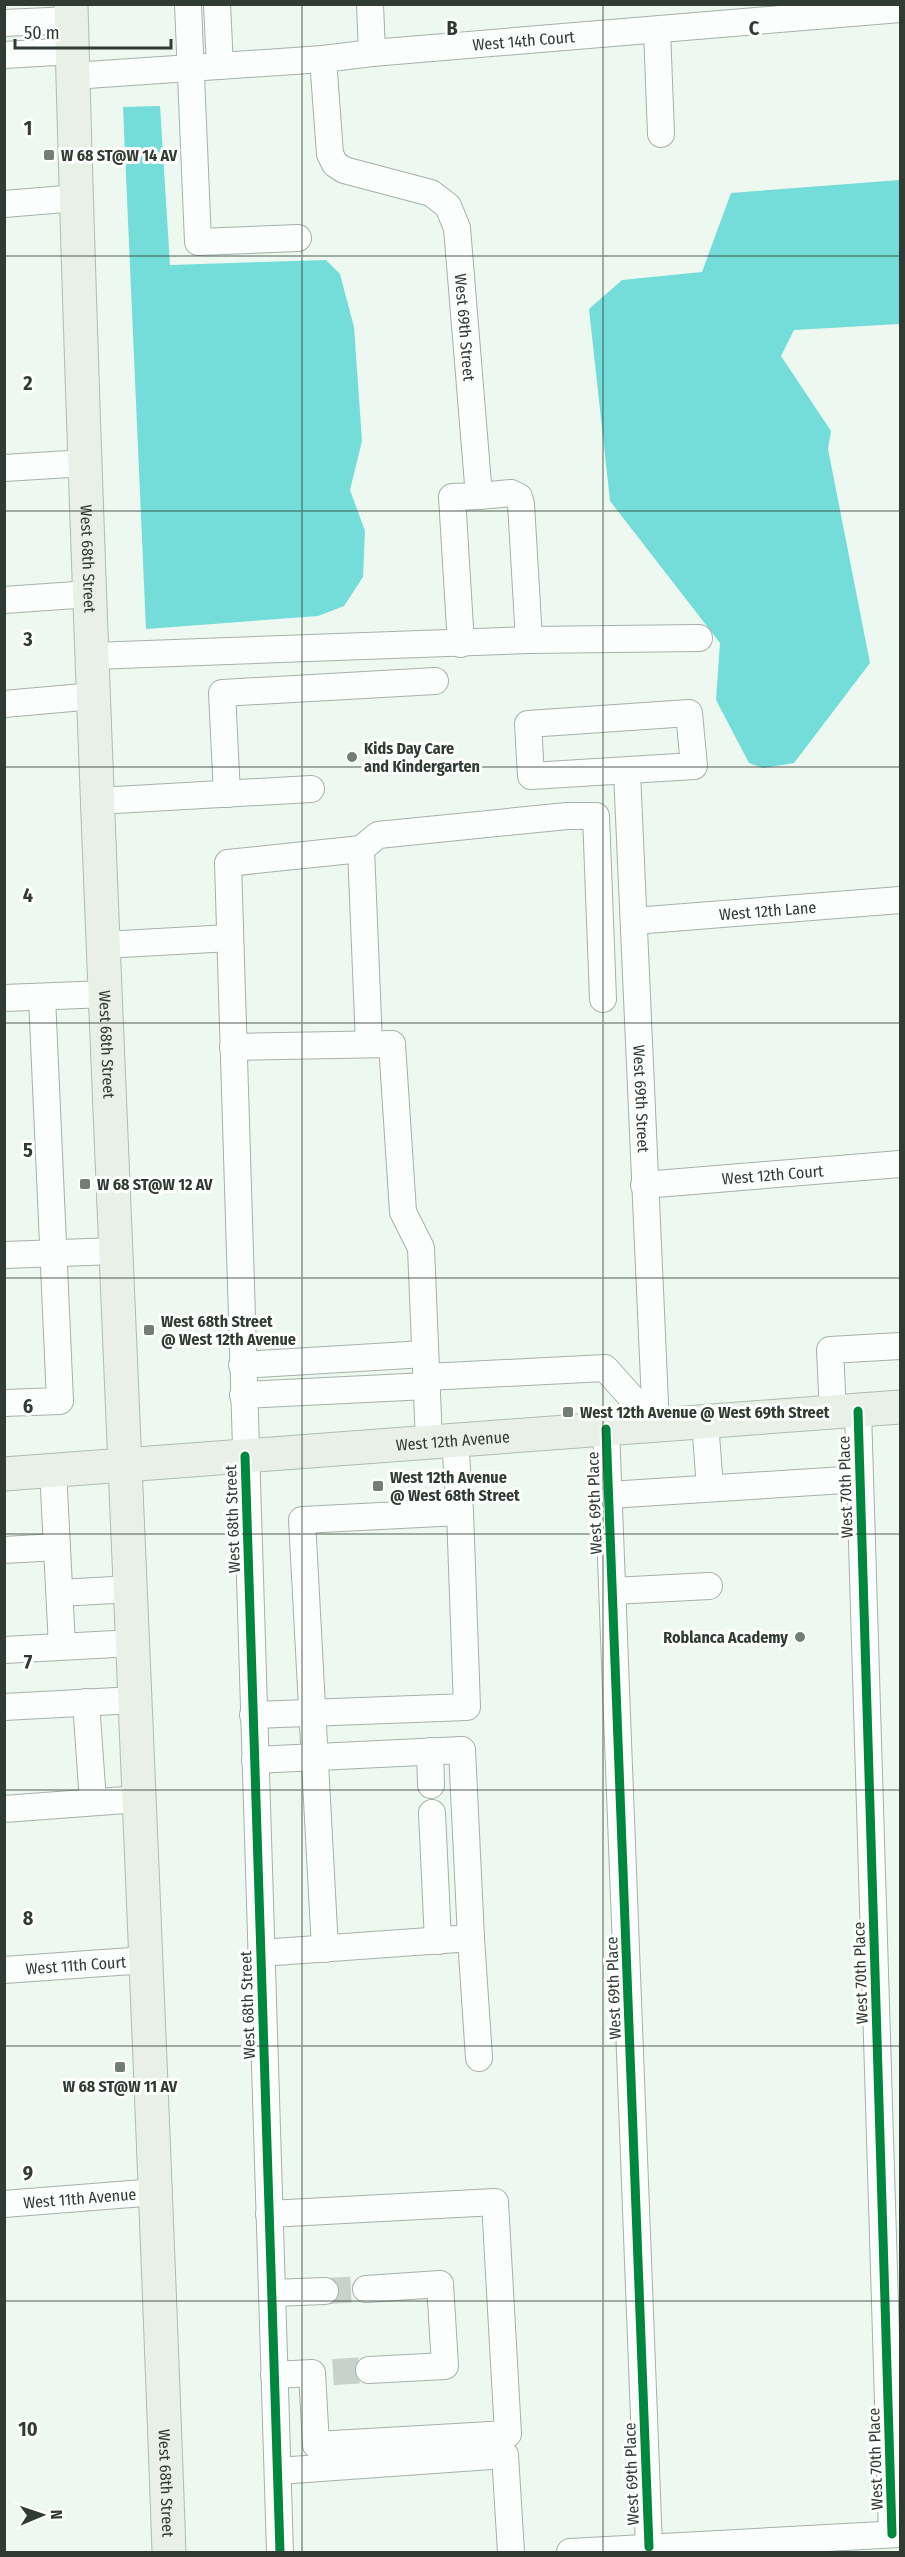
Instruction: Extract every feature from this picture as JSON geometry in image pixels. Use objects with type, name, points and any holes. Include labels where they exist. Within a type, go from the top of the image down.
[{"type":"main road","name":"West 68th Street","points":[[72,38],[90,594],[169,2553]]},
{"type":"main road","name":"West 12th Avenue","points":[[4,1474],[900,1407]]},
{"type":"street","points":[[188,4],[198,242],[298,238]]},
{"type":"street","points":[[217,4],[220,66]]},
{"type":"street","points":[[370,4],[372,53]]},
{"type":"street","name":"West 14th Court","points":[[72,38],[190,68],[323,59],[900,9]]},
{"type":"street","points":[[4,23],[72,38]]},
{"type":"street","points":[[657,30],[661,134]]},
{"type":"street","points":[[4,55],[72,38]]},
{"type":"street","name":"West 69th Street","points":[[323,59],[330,154],[335,164],[344,170],[431,193],[448,206],[457,228],[479,496]]},
{"type":"street","points":[[4,204],[77,198]]},
{"type":"street","points":[[4,468],[86,463]]},
{"type":"street","points":[[461,644],[452,497],[511,494],[519,497],[529,640]]},
{"type":"street","points":[[4,600],[90,594]]},
{"type":"street","points":[[93,656],[529,640],[699,638]]},
{"type":"street","points":[[227,794],[222,693],[435,681]]},
{"type":"street","points":[[4,704],[94,696]]},
{"type":"street","points":[[689,713],[694,766],[627,772],[531,776],[528,724],[689,713]]},
{"type":"street","name":"West 69th Street","points":[[627,772],[656,1425]]},
{"type":"street","points":[[98,801],[311,789]]},
{"type":"street","points":[[369,1044],[361,849],[378,835],[567,816],[596,816],[603,999]]},
{"type":"street","name":"West 68th Street","points":[[280,2553],[228,863],[361,849]]},
{"type":"street","name":"West 12th Lane","points":[[634,921],[900,900]]},
{"type":"street","points":[[104,945],[230,938]]},
{"type":"street","points":[[4,998],[106,994]]},
{"type":"street","points":[[4,1402],[60,1401],[42,997]]},
{"type":"street","points":[[233,1047],[392,1044],[403,1212],[421,1248],[426,1372],[460,1512],[467,1707],[253,1715]]},
{"type":"street","name":"West 12th Court","points":[[644,1185],[900,1164]]},
{"type":"street","points":[[4,1255],[116,1251]]},
{"type":"street","name":"West 70th Place","points":[[896,2534],[860,1479],[830,1350],[900,1346]]},
{"type":"street","points":[[242,1365],[426,1372],[605,1368],[656,1425]]},
{"type":"street","points":[[243,1395],[426,1372]]},
{"type":"street","points":[[705,1422],[710,1488]]},
{"type":"street","name":"West 69th Place","points":[[606,1429],[648,2547]]},
{"type":"street","points":[[53,1470],[62,1646]]},
{"type":"street","points":[[609,1495],[860,1479]]},
{"type":"street","points":[[325,1949],[302,1520],[460,1512]]},
{"type":"street","points":[[4,1550],[57,1547]]},
{"type":"street","points":[[613,1591],[709,1586]]},
{"type":"street","points":[[60,1593],[131,1589]]},
{"type":"street","points":[[4,1650],[133,1643]]},
{"type":"street","points":[[4,1707],[135,1700]]},
{"type":"street","points":[[86,1702],[93,1802]]},
{"type":"street","points":[[255,1760],[462,1750],[479,2058]]},
{"type":"street","points":[[430,1751],[431,1785]]},
{"type":"street","points":[[4,1809],[139,1798]]},
{"type":"street","points":[[432,1813],[438,1941]]},
{"type":"street","points":[[261,1953],[471,1938]]},
{"type":"street","name":"West 11th Court","points":[[4,1970],[146,1960]]},
{"type":"street","name":"West 11th Avenue","points":[[4,2204],[156,2192]]},
{"type":"street","points":[[269,2214],[495,2202],[508,2434],[316,2445],[322,2373],[274,2375]]},
{"type":"street","points":[[366,2289],[440,2284],[445,2366],[369,2370]]},
{"type":"street","points":[[272,2294],[325,2291]]},
{"type":"street","points":[[278,2471],[505,2455],[511,2553]]},
{"type":"street","points":[[570,2553],[896,2534]]},
{"type":"water","points":[[160,106],[170,265],[326,260],[340,274],[354,327],[362,441],[350,490],[365,531],[363,577],[344,606],[318,616],[146,629],[123,107]]},
{"type":"water","points":[[900,180],[900,324],[794,330],[781,356],[831,431],[828,449],[870,663],[794,763],[763,768],[749,763],[716,700],[720,643],[610,501],[589,309],[622,280],[702,272],[731,193]]},
{"type":"tunnel","points":[[325,2291],[366,2289]]},
{"type":"tunnel","points":[[333,2372],[369,2370]]},
{"type":"cycle path","points":[[858,1411],[892,2534]]},
{"type":"cycle path","points":[[606,1429],[649,2547]]},
{"type":"cycle path","points":[[245,1456],[280,2552]]},
{"type":"place","name":"W 68 ST@W 14 AV","points":[[49,155]]},
{"type":"place","name":"Kids Day Care and Kindergarten","points":[[352,757]]},
{"type":"place","name":"W 68 ST@W 12 AV","points":[[85,1184]]},
{"type":"place","name":"West 68th Street @ West 12th Avenue","points":[[149,1330]]},
{"type":"place","name":"West 12th Avenue @ West 69th Street","points":[[568,1412]]},
{"type":"place","name":"West 12th Avenue @ West 68th Street","points":[[378,1486]]},
{"type":"place","name":"Roblanca Academy","points":[[800,1637]]},
{"type":"place","name":"W 68 ST@W 11 AV","points":[[120,2067]]}]
